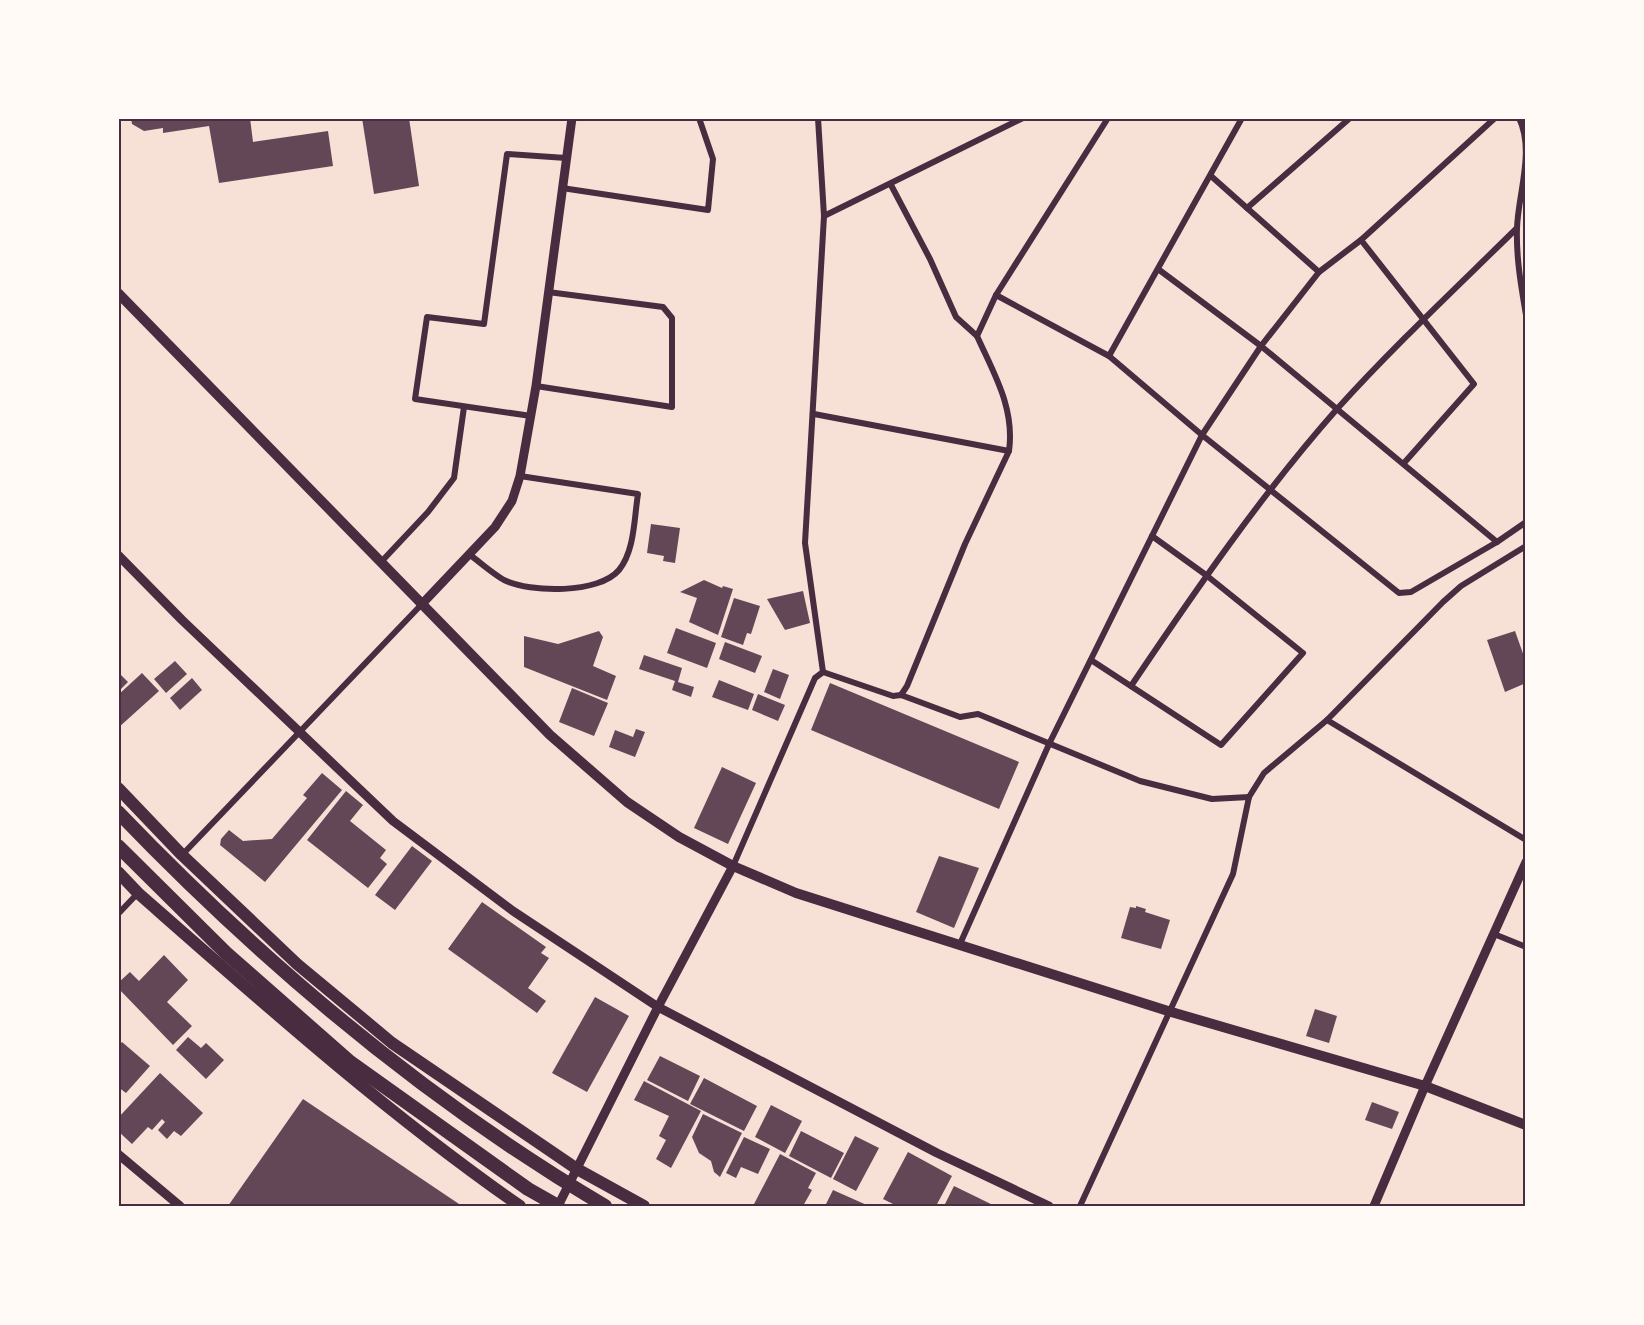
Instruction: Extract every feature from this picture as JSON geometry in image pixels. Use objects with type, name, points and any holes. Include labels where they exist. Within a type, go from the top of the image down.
[{"type":"highway","points":[[118,788],[182,855],[297,964],[392,1043],[578,1169],[644,1206]]},
{"type":"highway","points":[[118,812],[244,938],[357,1034],[448,1104],[531,1162],[605,1206]]},
{"type":"highway","points":[[118,846],[226,954],[350,1062],[528,1189],[558,1206]]},
{"type":"highway","points":[[118,872],[138,893],[367,1091],[461,1165],[520,1206]]},
{"type":"main road","points":[[118,293],[542,727],[627,802],[679,837],[734,866],[796,893],[1168,1011],[1425,1086],[1526,1125]]},
{"type":"street","points":[[182,855],[470,555],[495,527],[512,501],[520,476],[536,386],[572,118]]},
{"type":"street","points":[[562,188],[708,210],[713,159],[699,118]]},
{"type":"street","points":[[818,118],[824,216],[817,297],[814,414],[805,543],[824,672]]},
{"type":"street","points":[[824,216],[1023,118]]},
{"type":"street","points":[[977,336],[996,295],[1108,118]]},
{"type":"street","points":[[1109,356],[1242,118]]},
{"type":"street","points":[[1247,208],[1350,118]]},
{"type":"street","points":[[960,944],[1050,742],[1202,435],[1261,346],[1319,272],[1361,240],[1495,118]]},
{"type":"street","points":[[1519,118],[1525,156],[1517,228],[1520,281],[1526,315]]},
{"type":"street","points":[[531,416],[415,399],[427,317],[484,324],[507,154],[566,158]]},
{"type":"street","points":[[1211,176],[1319,272]]},
{"type":"street","points":[[891,184],[930,259],[956,317],[977,336],[1008,404],[1011,434],[1009,451],[965,544],[907,686],[901,695]]},
{"type":"street","points":[[1131,686],[1206,574],[1270,490],[1338,409],[1517,228]]},
{"type":"street","points":[[1361,240],[1474,384],[1404,463]]},
{"type":"street","points":[[1158,269],[1261,346],[1497,542]]},
{"type":"street","points":[[536,386],[672,406],[672,318],[663,307],[548,292]]},
{"type":"street","points":[[996,295],[1109,356],[1202,435],[1399,593],[1411,592],[1497,542],[1526,522]]},
{"type":"street","points":[[382,561],[428,512],[454,478],[464,408]]},
{"type":"street","points":[[814,414],[1009,451]]},
{"type":"street","points":[[470,555],[505,580],[546,589],[588,587],[618,572],[629,551],[638,494],[520,476]]},
{"type":"street","points":[[1090,660],[1221,745],[1303,653],[1206,574],[1152,536]]},
{"type":"street","points":[[1080,1206],[1233,874],[1249,797],[1264,773],[1327,720],[1461,586],[1526,546]]},
{"type":"street","points":[[118,555],[300,734],[393,821],[513,911],[658,1006],[937,1154],[1049,1206]]},
{"type":"street","points":[[558,1206],[658,1006],[734,866],[814,678],[824,672],[836,674],[893,696],[901,695],[960,717],[978,714],[1140,781],[1212,799],[1249,797]]},
{"type":"street","points":[[1327,720],[1526,840]]},
{"type":"street","points":[[1374,1206],[1425,1086],[1526,862]]},
{"type":"street","points":[[118,914],[138,893]]},
{"type":"street","points":[[1494,934],[1526,947]]},
{"type":"street","points":[[118,1154],[175,1205]]},
{"type":"building","points":[[131,118],[250,118],[253,142],[328,131],[333,166],[219,183],[209,126],[163,133],[163,128],[144,131],[132,124]]},
{"type":"building","points":[[362,118],[409,118],[419,186],[374,194]]},
{"type":"building","points":[[651,524],[680,528],[675,563],[663,561],[664,556],[647,553]]},
{"type":"building","points":[[704,580],[722,588],[723,586],[733,589],[718,635],[689,622],[697,598],[680,592]]},
{"type":"building","points":[[803,591],[810,623],[785,630],[767,599]]},
{"type":"building","points":[[734,598],[760,606],[751,634],[747,633],[743,645],[721,637]]},
{"type":"building","points":[[676,628],[716,643],[707,668],[667,653]]},
{"type":"building","points":[[599,631],[603,637],[593,666],[616,676],[607,700],[524,667],[524,636],[558,644]]},
{"type":"building","points":[[1515,631],[1526,662],[1526,683],[1505,692],[1487,640]]},
{"type":"building","points":[[725,642],[762,656],[755,673],[719,659]]},
{"type":"building","points":[[644,655],[682,668],[678,682],[694,687],[691,697],[672,690],[675,681],[639,669]]},
{"type":"building","points":[[175,661],[187,674],[166,693],[154,679]]},
{"type":"building","points":[[773,669],[789,675],[780,699],[764,692]]},
{"type":"building","points":[[118,672],[128,682],[118,692]]},
{"type":"building","points":[[142,673],[159,691],[118,728],[118,695]]},
{"type":"building","points":[[192,678],[202,690],[180,710],[170,698]]},
{"type":"building","points":[[719,680],[754,694],[748,710],[712,697]]},
{"type":"building","points":[[830,683],[1019,762],[999,809],[811,730]]},
{"type":"building","points":[[572,688],[608,703],[594,736],[559,722]]},
{"type":"building","points":[[758,694],[785,705],[778,721],[752,710]]},
{"type":"building","points":[[636,729],[645,732],[635,757],[609,747],[615,730],[633,737]]},
{"type":"building","points":[[722,767],[756,783],[728,844],[694,828]]},
{"type":"building","points":[[322,773],[342,790],[265,882],[220,845],[221,839],[229,830],[243,841],[272,839],[307,798],[303,795]]},
{"type":"building","points":[[346,791],[363,805],[350,821],[386,850],[380,858],[387,864],[368,888],[307,840]]},
{"type":"building","points":[[412,846],[432,861],[395,910],[375,895]]},
{"type":"building","points":[[939,856],[979,868],[954,928],[916,912]]},
{"type":"building","points":[[482,902],[546,947],[541,953],[549,958],[528,988],[546,1001],[537,1013],[448,949]]},
{"type":"building","points":[[1136,906],[1146,909],[1145,912],[1170,920],[1161,949],[1121,938],[1130,907],[1136,908]]},
{"type":"building","points":[[164,955],[188,980],[167,1002],[192,1026],[173,1045],[118,988],[118,983],[130,972],[139,981]]},
{"type":"building","points":[[595,997],[629,1016],[587,1092],[552,1073]]},
{"type":"building","points":[[1315,1009],[1337,1016],[1329,1043],[1306,1036]]},
{"type":"building","points":[[188,1037],[201,1048],[206,1043],[224,1060],[206,1079],[176,1050]]},
{"type":"building","points":[[122,1042],[150,1066],[126,1093],[118,1087],[118,1046]]},
{"type":"building","points":[[660,1056],[700,1076],[688,1101],[647,1080]]},
{"type":"building","points":[[160,1073],[203,1113],[181,1136],[174,1131],[167,1139],[158,1130],[165,1122],[162,1119],[152,1130],[148,1127],[132,1144],[118,1131],[118,1118]]},
{"type":"building","points":[[704,1078],[757,1106],[744,1131],[690,1104]]},
{"type":"building","points":[[644,1081],[701,1111],[671,1168],[656,1159],[666,1140],[659,1136],[669,1116],[634,1100]]},
{"type":"building","points":[[303,1099],[462,1206],[228,1206]]},
{"type":"building","points":[[1372,1102],[1399,1112],[1392,1129],[1365,1120]]},
{"type":"building","points":[[771,1105],[802,1121],[785,1153],[755,1137]]},
{"type":"building","points":[[703,1114],[742,1133],[720,1177],[714,1172],[711,1161],[699,1153],[692,1137]]},
{"type":"building","points":[[801,1131],[844,1153],[831,1178],[789,1156]]},
{"type":"building","points":[[855,1136],[879,1148],[856,1191],[833,1179]]},
{"type":"building","points":[[744,1137],[770,1149],[758,1174],[741,1167],[736,1178],[726,1173]]},
{"type":"building","points":[[908,1152],[952,1176],[936,1206],[897,1206],[883,1199]]},
{"type":"building","points":[[780,1154],[816,1173],[808,1188],[812,1190],[803,1206],[753,1206]]},
{"type":"building","points":[[954,1186],[995,1206],[944,1206]]},
{"type":"building","points":[[833,1190],[869,1206],[825,1206]]}]
